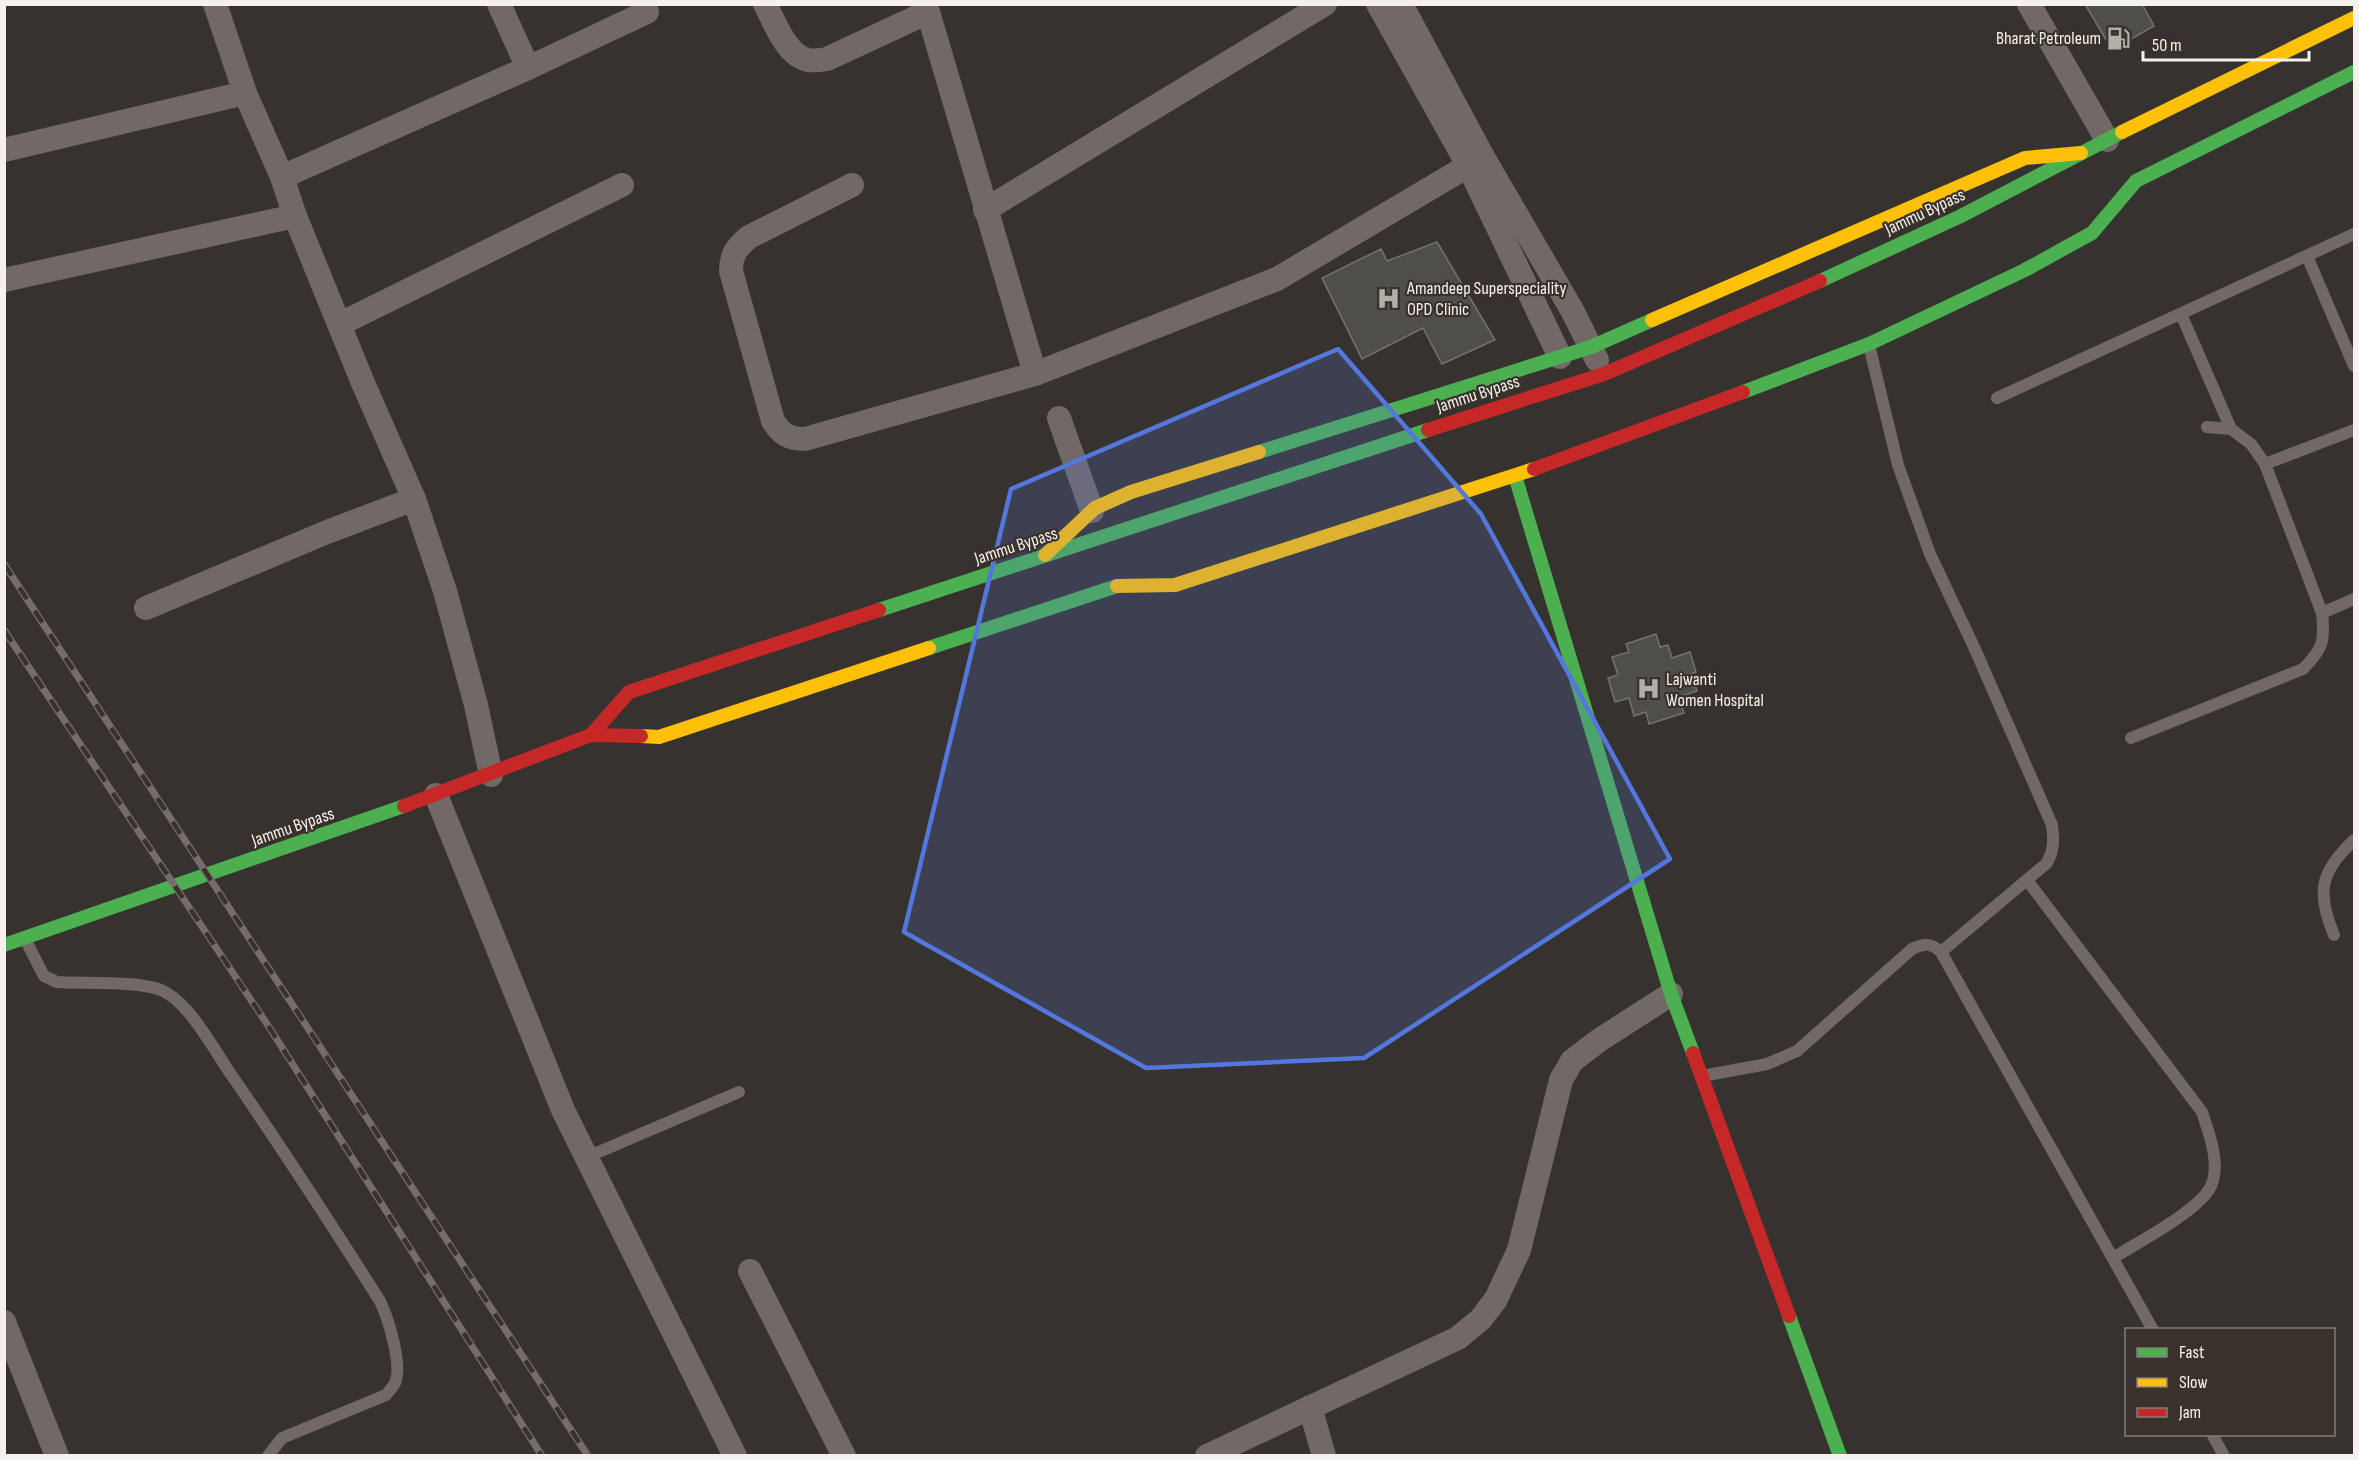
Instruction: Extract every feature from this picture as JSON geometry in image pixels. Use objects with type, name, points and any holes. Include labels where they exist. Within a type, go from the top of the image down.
[{"type":"main road","name":"Jammu Bypass","points":[[591,735],[629,692],[1604,374],[1851,267],[1961,216],[2081,153],[2355,18]]},
{"type":"main road","name":"Jammu Bypass","points":[[4,945],[436,795],[591,735],[659,737],[1118,586],[1174,585],[1515,476],[1707,406],[1869,344],[2025,270],[2092,233],[2136,181],[2355,72]]},
{"type":"main road","points":[[1045,555],[1092,511],[1131,492],[1445,395],[1591,347],[2025,158],[2081,153]]},
{"type":"main road","points":[[1515,476],[1671,994],[1840,1455]]},
{"type":"street","points":[[499,4],[528,68]]},
{"type":"street","points":[[765,4],[787,45],[798,56],[809,61],[827,59],[934,8],[985,210],[1035,374]]},
{"type":"street","points":[[985,210],[1325,4]]},
{"type":"street","points":[[1378,4],[1591,347],[1604,374]]},
{"type":"street","points":[[1401,4],[1475,161],[1560,357]]},
{"type":"street","points":[[2029,4],[2107,140]]},
{"type":"street","points":[[223,7],[245,93],[282,177],[295,216],[414,499],[445,591],[476,705],[491,775]]},
{"type":"street","points":[[282,177],[528,68],[647,12]]},
{"type":"street","points":[[4,150],[245,93]]},
{"type":"street","points":[[852,184],[749,237],[737,247],[731,259],[731,271],[773,421],[780,431],[792,439],[805,439],[1035,374],[1277,279],[1475,161]]},
{"type":"street","points":[[340,324],[622,185]]},
{"type":"street","points":[[4,280],[295,216]]},
{"type":"street","points":[[1059,418],[1092,511]]},
{"type":"street","points":[[146,608],[327,532],[414,499]]},
{"type":"street","points":[[436,795],[563,1110],[735,1455]]},
{"type":"street","points":[[1207,1455],[1458,1338],[1481,1319],[1496,1299],[1519,1250],[1562,1080],[1572,1061],[1598,1041],[1671,994]]},
{"type":"street","points":[[750,1270],[844,1455]]},
{"type":"street","points":[[4,1322],[57,1455]]},
{"type":"street","points":[[1310,1407],[1324,1455]]},
{"type":"lane","points":[[1997,398],[2355,234]]},
{"type":"lane","points":[[2307,256],[2355,366]]},
{"type":"lane","points":[[2131,738],[2303,669],[2319,653],[2324,634],[2322,613],[2265,464],[2251,444],[2231,429],[2181,314]]},
{"type":"lane","points":[[1869,344],[1898,465],[1930,554],[1974,647],[2052,825],[2054,842],[2052,854],[2046,863],[1941,952]]},
{"type":"lane","points":[[2207,427],[2231,429]]},
{"type":"lane","points":[[2265,464],[2355,430]]},
{"type":"lane","points":[[2322,613],[2355,599]]},
{"type":"lane","points":[[2334,935],[2325,913],[2323,884],[2337,856],[2355,840]]},
{"type":"lane","points":[[2027,880],[2202,1113],[2210,1135],[2215,1165],[2211,1185],[2202,1198],[2181,1215],[2113,1258]]},
{"type":"lane","points":[[25,938],[44,976],[57,982],[144,987],[163,991],[178,1001],[196,1022],[269,1130],[380,1300],[390,1332],[396,1366],[395,1382],[391,1389],[386,1395],[282,1438],[268,1455]]},
{"type":"lane","points":[[1700,1076],[1767,1064],[1797,1052],[1912,949],[1923,943],[1934,945],[1941,952],[2152,1328]]},
{"type":"lane","points":[[587,1157],[739,1092]]},
{"type":"lane","points":[[2213,1436],[2224,1455]]},
{"type":"highlighted area","points":[[1338,349],[1481,514],[1670,859],[1364,1058],[1146,1068],[904,932],[1011,489]]},
{"type":"building","name":"Bharat Petroleum","points":[[2085,4],[2142,4],[2154,26],[2112,50]]},
{"type":"building","points":[[1437,242],[1495,340],[1442,364],[1423,328],[1362,359],[1322,278],[1381,249],[1387,261]]},
{"type":"building","points":[[1656,634],[1660,647],[1668,645],[1672,658],[1690,652],[1696,672],[1691,674],[1697,691],[1679,697],[1684,713],[1649,724],[1646,712],[1634,716],[1629,698],[1615,702],[1608,678],[1618,675],[1612,657],[1629,652],[1626,644]]},
{"type":"railway","points":[[4,564],[588,1456]]},
{"type":"railway","points":[[4,630],[269,1027],[542,1456]]},
{"type":"traffic: fast","points":[[2136,181],[2354,72]]},
{"type":"traffic: fast","points":[[1820,281],[1961,216],[2122,132]]},
{"type":"traffic: fast","points":[[1743,392],[1869,344],[2025,270],[2092,233],[2136,181]]},
{"type":"traffic: fast","points":[[1259,452],[1591,347],[1652,320]]},
{"type":"traffic: fast","points":[[879,610],[1428,430]]},
{"type":"traffic: fast","points":[[1515,476],[1671,994],[1693,1053]]},
{"type":"traffic: fast","points":[[929,648],[1117,586]]},
{"type":"traffic: fast","points":[[4,945],[404,806]]},
{"type":"traffic: fast","points":[[1789,1316],[1840,1456]]},
{"type":"traffic: slow","points":[[2122,132],[2354,18]]},
{"type":"traffic: slow","points":[[1652,320],[2025,158],[2081,153]]},
{"type":"traffic: slow","points":[[1045,555],[1095,508],[1131,492],[1259,452]]},
{"type":"traffic: slow","points":[[1117,586],[1175,585],[1534,469]]},
{"type":"traffic: slow","points":[[641,736],[659,737],[929,648]]},
{"type":"traffic: jam","points":[[1428,430],[1604,374],[1820,281]]},
{"type":"traffic: jam","points":[[1534,469],[1743,392]]},
{"type":"traffic: jam","points":[[591,735],[629,692],[879,610]]},
{"type":"traffic: jam","points":[[404,806],[591,735],[641,736]]},
{"type":"traffic: jam","points":[[1693,1053],[1789,1316]]},
{"type":"place","name":"Bharat Petroleum","points":[[2119,38]]},
{"type":"place","name":"Amandeep Superspeciality OPD Clinic","points":[[1389,298]]},
{"type":"place","name":"Lajwanti Women Hospital","points":[[1648,689]]}]
